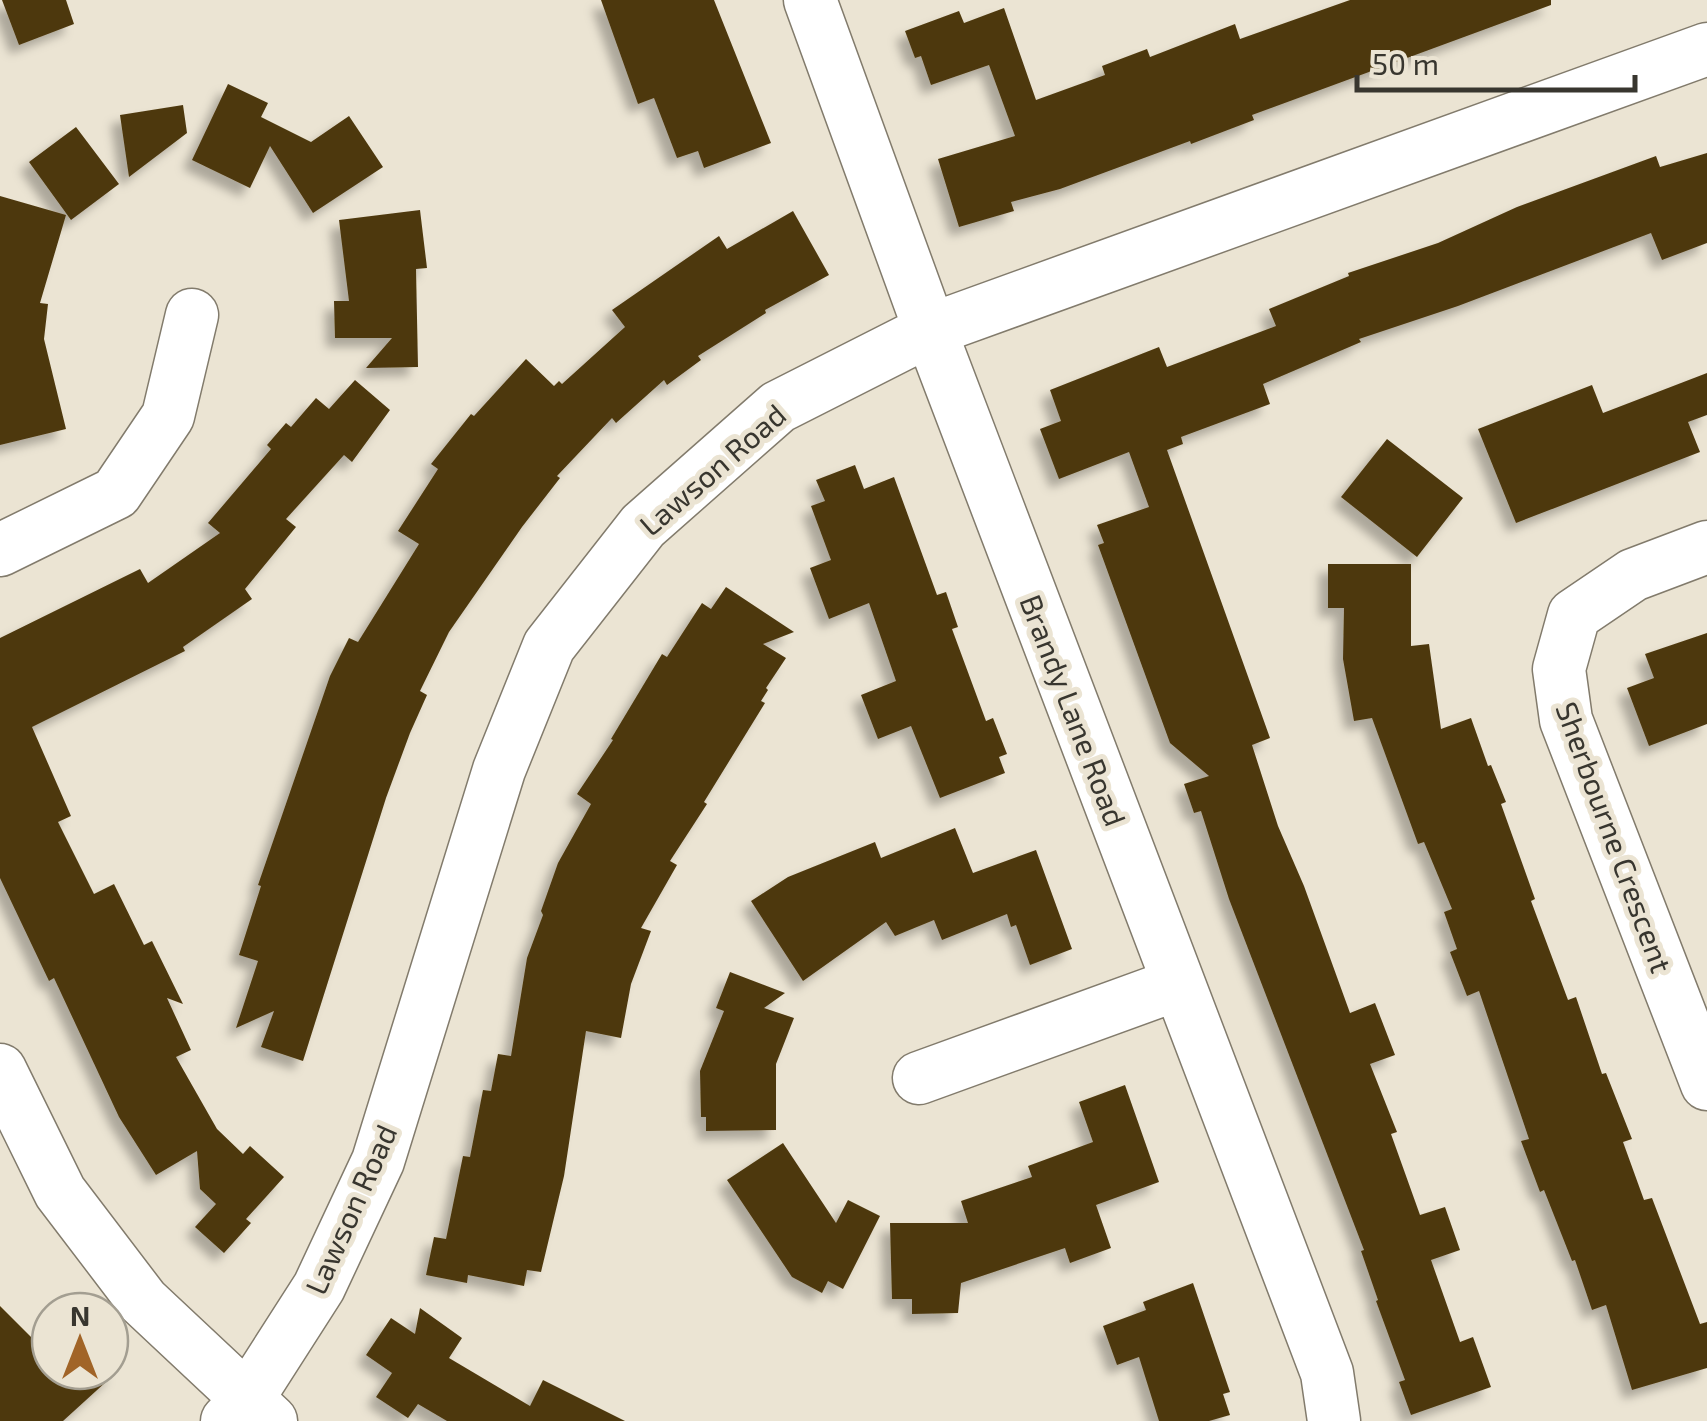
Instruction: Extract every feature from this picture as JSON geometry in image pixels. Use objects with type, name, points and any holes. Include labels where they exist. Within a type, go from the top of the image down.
[{"type":"street","name":"Brandy Lane Road","points":[[810,0],[930,330],[1327,1372],[1334,1421]]},
{"type":"street","name":"Lawson Road","points":[[248,1414],[319,1287],[378,1161],[499,770],[550,646],[643,526],[778,407],[930,330],[1707,49]]},
{"type":"street","points":[[0,550],[116,493],[168,416],[192,316]]},
{"type":"street","name":"Sherbourne Crescent","points":[[1707,546],[1633,575],[1574,615],[1558,669],[1566,720],[1707,1084]]},
{"type":"street","points":[[919,1078],[1178,984]]},
{"type":"street","points":[[0,1070],[60,1192],[143,1301],[248,1414]]},
{"type":"building","points":[[2,0],[66,0],[74,24],[19,45]]},
{"type":"building","points":[[601,0],[714,0],[771,143],[704,168],[698,151],[677,158],[654,98],[638,104]]},
{"type":"building","points":[[1350,0],[1551,0],[1551,5],[1252,115],[1254,120],[1191,144],[1190,141],[1060,189],[1011,202],[1014,211],[959,227],[938,159],[1015,136],[989,65],[931,85],[921,56],[915,58],[905,31],[959,11],[964,23],[1004,8],[1036,100],[1105,75],[1102,66],[1147,49],[1150,57],[1235,24],[1240,39]]},
{"type":"building","points":[[228,84],[268,103],[261,117],[311,142],[349,116],[383,167],[313,213],[270,146],[250,188],[192,160]]},
{"type":"building","points":[[183,105],[187,133],[129,177],[120,115]]},
{"type":"building","points":[[76,127],[119,184],[71,220],[29,162]]},
{"type":"building","points":[[1707,153],[1707,243],[1662,260],[1651,233],[1359,339],[1361,342],[1263,384],[1270,404],[1181,437],[1183,444],[1167,450],[1270,738],[1252,745],[1278,826],[1350,1013],[1375,1003],[1395,1055],[1370,1064],[1397,1132],[1391,1134],[1420,1215],[1445,1207],[1460,1250],[1431,1260],[1460,1342],[1473,1337],[1491,1387],[1411,1415],[1399,1382],[1405,1380],[1376,1301],[1361,1251],[1364,1250],[1229,899],[1201,811],[1194,813],[1184,784],[1209,776],[1170,743],[1098,545],[1104,543],[1097,525],[1149,507],[1129,452],[1059,479],[1040,429],[1061,421],[1050,390],[1159,347],[1167,367],[1276,326],[1269,309],[1349,276],[1348,273],[1438,243],[1517,207],[1656,156],[1660,167]]},
{"type":"building","points":[[0,196],[66,215],[40,303],[48,304],[44,339],[66,429],[0,445]]},
{"type":"building","points":[[420,210],[427,268],[416,269],[418,367],[366,368],[392,338],[335,338],[334,301],[349,301],[339,220]]},
{"type":"building","points":[[793,211],[829,275],[765,310],[766,313],[698,356],[701,360],[667,385],[664,380],[616,423],[612,418],[557,476],[560,478],[449,632],[420,691],[427,695],[386,798],[303,1061],[261,1047],[274,1011],[236,1028],[258,961],[239,955],[261,886],[258,885],[330,676],[349,638],[358,642],[419,544],[398,531],[438,469],[431,464],[471,414],[474,416],[526,359],[554,386],[559,381],[562,384],[625,327],[612,310],[719,236],[727,249]]},
{"type":"building","points":[[1707,373],[1707,415],[1688,422],[1700,452],[1516,523],[1478,429],[1592,385],[1603,413]]},
{"type":"building","points":[[355,380],[390,410],[352,462],[344,455],[286,519],[296,527],[245,589],[252,599],[183,647],[185,651],[32,727],[71,816],[58,822],[94,894],[114,884],[144,945],[152,941],[183,1004],[167,998],[191,1050],[176,1057],[217,1129],[243,1154],[250,1146],[284,1177],[246,1219],[251,1223],[224,1253],[195,1227],[216,1204],[200,1189],[197,1151],[156,1175],[119,1117],[54,978],[49,981],[0,878],[0,638],[140,569],[148,583],[220,533],[208,523],[271,449],[267,445],[286,423],[291,427],[316,398],[329,409]]},
{"type":"building","points":[[1387,439],[1463,498],[1417,557],[1341,497]]},
{"type":"building","points":[[855,465],[864,489],[894,477],[937,595],[946,592],[958,627],[952,629],[986,721],[993,718],[1007,754],[999,757],[1005,773],[940,798],[911,726],[878,739],[861,695],[896,681],[869,603],[829,619],[810,568],[831,560],[811,506],[825,501],[816,480]]},
{"type":"building","points":[[1328,564],[1411,564],[1411,646],[1429,644],[1441,729],[1471,718],[1488,766],[1491,765],[1535,899],[1531,901],[1568,1000],[1576,997],[1602,1074],[1606,1073],[1632,1139],[1623,1142],[1644,1200],[1652,1198],[1700,1324],[1707,1322],[1707,1368],[1632,1390],[1606,1305],[1592,1310],[1575,1260],[1572,1261],[1544,1190],[1540,1192],[1521,1141],[1529,1139],[1479,991],[1467,996],[1450,952],[1457,949],[1444,912],[1452,909],[1424,842],[1418,844],[1372,718],[1354,721],[1343,659],[1344,608],[1328,608]]},
{"type":"building","points":[[726,587],[794,632],[763,644],[786,658],[766,688],[761,701],[765,703],[670,861],[677,865],[641,928],[651,931],[631,984],[621,1038],[586,1031],[564,1176],[541,1272],[527,1270],[524,1286],[468,1275],[467,1283],[426,1275],[434,1237],[446,1239],[463,1156],[470,1157],[483,1090],[491,1091],[498,1054],[511,1056],[527,958],[543,915],[541,911],[558,863],[591,804],[577,794],[662,654],[667,657],[702,603],[711,609]]},
{"type":"building","points":[[1707,633],[1707,724],[1649,746],[1627,688],[1654,678],[1645,654]]},
{"type":"building","points":[[955,828],[973,873],[1036,850],[1072,949],[1030,965],[1016,925],[1011,927],[1007,914],[942,940],[934,920],[895,936],[886,922],[803,981],[751,901],[788,877],[875,842],[881,858]]},
{"type":"building","points":[[730,972],[785,993],[764,1008],[794,1018],[776,1064],[776,1130],[706,1131],[706,1117],[701,1117],[700,1071],[724,1011],[716,1008]]},
{"type":"building","points":[[1125,1085],[1159,1182],[1096,1205],[1111,1248],[1070,1263],[1065,1248],[961,1283],[958,1313],[912,1314],[912,1299],[892,1299],[890,1223],[968,1223],[961,1201],[1032,1177],[1028,1166],[1093,1142],[1079,1102]]},
{"type":"building","points":[[783,1143],[836,1223],[848,1200],[880,1216],[843,1289],[828,1281],[822,1293],[792,1277],[727,1180]]},
{"type":"building","points":[[1193,1283],[1230,1392],[1223,1394],[1230,1415],[1209,1421],[1159,1421],[1139,1357],[1117,1365],[1103,1326],[1146,1310],[1143,1302]]},
{"type":"building","points":[[0,1306],[30,1336],[30,1391],[96,1391],[63,1421],[0,1421]]},
{"type":"building","points":[[420,1308],[462,1338],[449,1358],[530,1406],[543,1380],[625,1421],[447,1421],[418,1404],[408,1418],[376,1397],[392,1373],[366,1355],[391,1318],[415,1334]]}]
